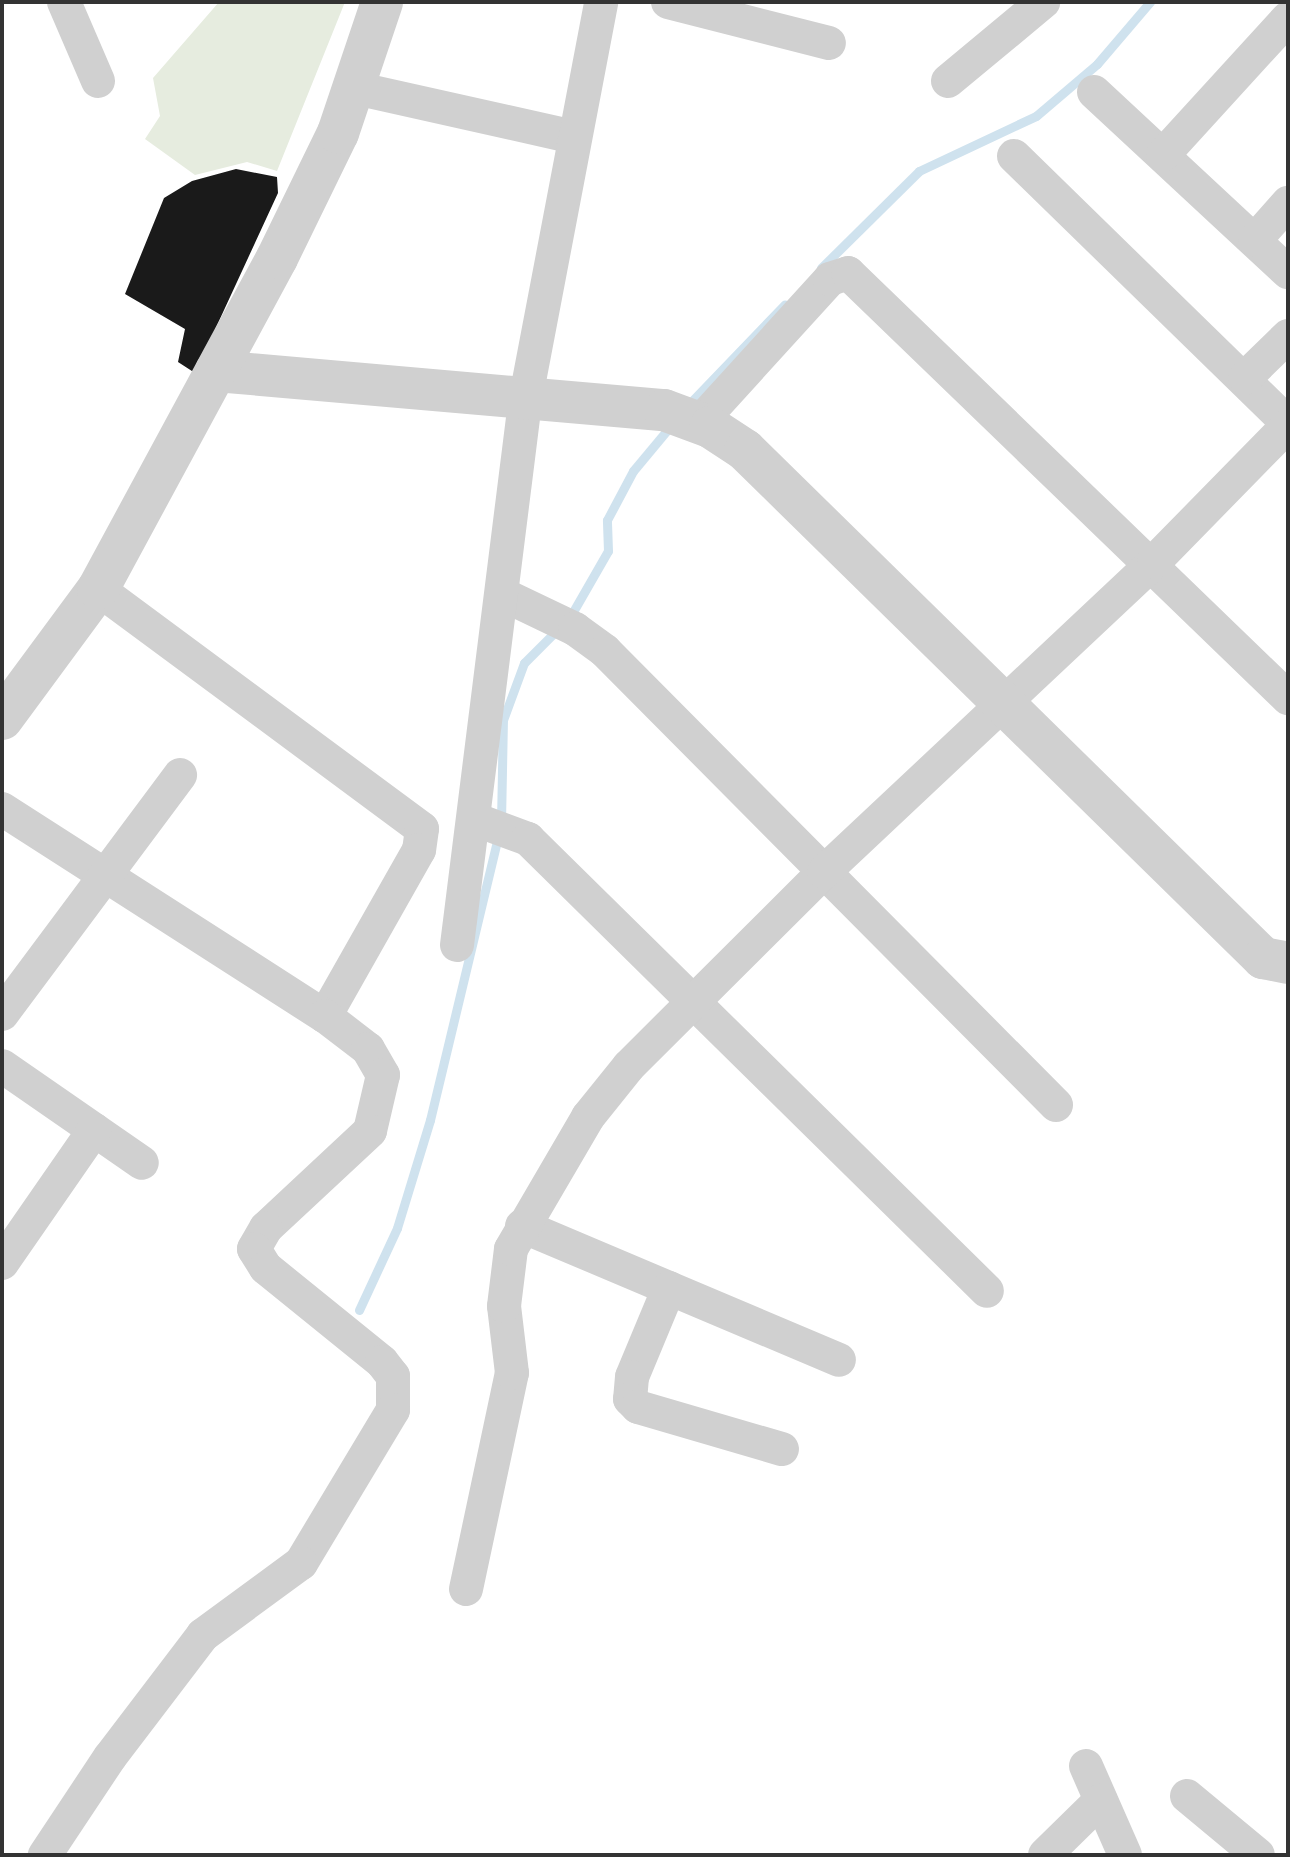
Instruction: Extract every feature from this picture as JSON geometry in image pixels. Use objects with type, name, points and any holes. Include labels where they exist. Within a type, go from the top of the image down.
[{"type":"street","points":[[64,2],[98,81]]},
{"type":"street","points":[[2,719],[98,589],[216,371],[316,181],[355,88],[382,2]]},
{"type":"street","points":[[457,945],[488,822],[504,595],[525,402],[601,2]]},
{"type":"street","points":[[668,2],[829,43]]},
{"type":"street","points":[[948,81],[1043,2]]},
{"type":"street","points":[[1163,155],[1288,18]]},
{"type":"street","points":[[355,88],[575,137]]},
{"type":"street","points":[[1094,92],[1288,272]]},
{"type":"street","points":[[466,1589],[512,1373],[503,1285],[522,1226],[606,1092],[824,872],[1000,703],[1154,562],[1288,424],[1245,378],[1014,156]]},
{"type":"street","points":[[1255,240],[1288,203]]},
{"type":"street","points":[[686,417],[830,279],[848,273],[1154,562],[1288,698]]},
{"type":"street","points":[[1245,378],[1288,336]]},
{"type":"street","points":[[216,371],[686,417],[745,450],[1263,958],[1288,963]]},
{"type":"street","points":[[98,589],[422,829],[419,850],[325,1016]]},
{"type":"street","points":[[504,595],[564,623],[605,651],[1056,1105]]},
{"type":"street","points":[[2,1014],[180,775]]},
{"type":"street","points":[[2,809],[325,1016],[378,1062],[382,1089],[376,1115],[359,1143],[266,1228],[254,1249],[266,1268],[344,1328],[393,1376],[393,1410],[322,1536],[301,1563],[203,1635],[110,1757],[45,1855]]},
{"type":"street","points":[[488,822],[528,839],[692,1005],[987,1291]]},
{"type":"street","points":[[2,1066],[142,1163]]},
{"type":"street","points":[[2,1263],[94,1130]]},
{"type":"street","points":[[522,1226],[839,1360]]},
{"type":"street","points":[[669,1288],[632,1377],[630,1399],[638,1407],[782,1449]]},
{"type":"street","points":[[1086,1766],[1125,1855]]},
{"type":"street","points":[[1187,1796],[1258,1855]]},
{"type":"street","points":[[1045,1855],[1101,1800]]},
{"type":"shaded area","points":[[219,2],[345,2],[277,171],[247,162],[195,175],[145,139],[160,116],[153,78]]},
{"type":"building","points":[[236,169],[277,177],[278,193],[195,373],[178,362],[185,329],[125,294],[164,198],[192,181]]},
{"type":"waterway","points":[[821,268],[919,171],[1036,116],[1097,64],[1150,2]]},
{"type":"waterway","points":[[687,406],[785,304]]},
{"type":"waterway","points":[[570,617],[608,551],[607,520],[633,471],[673,423]]},
{"type":"waterway","points":[[501,822],[503,720],[524,663],[560,627]]},
{"type":"waterway","points":[[359,1310],[397,1228],[430,1120],[498,836]]}]
